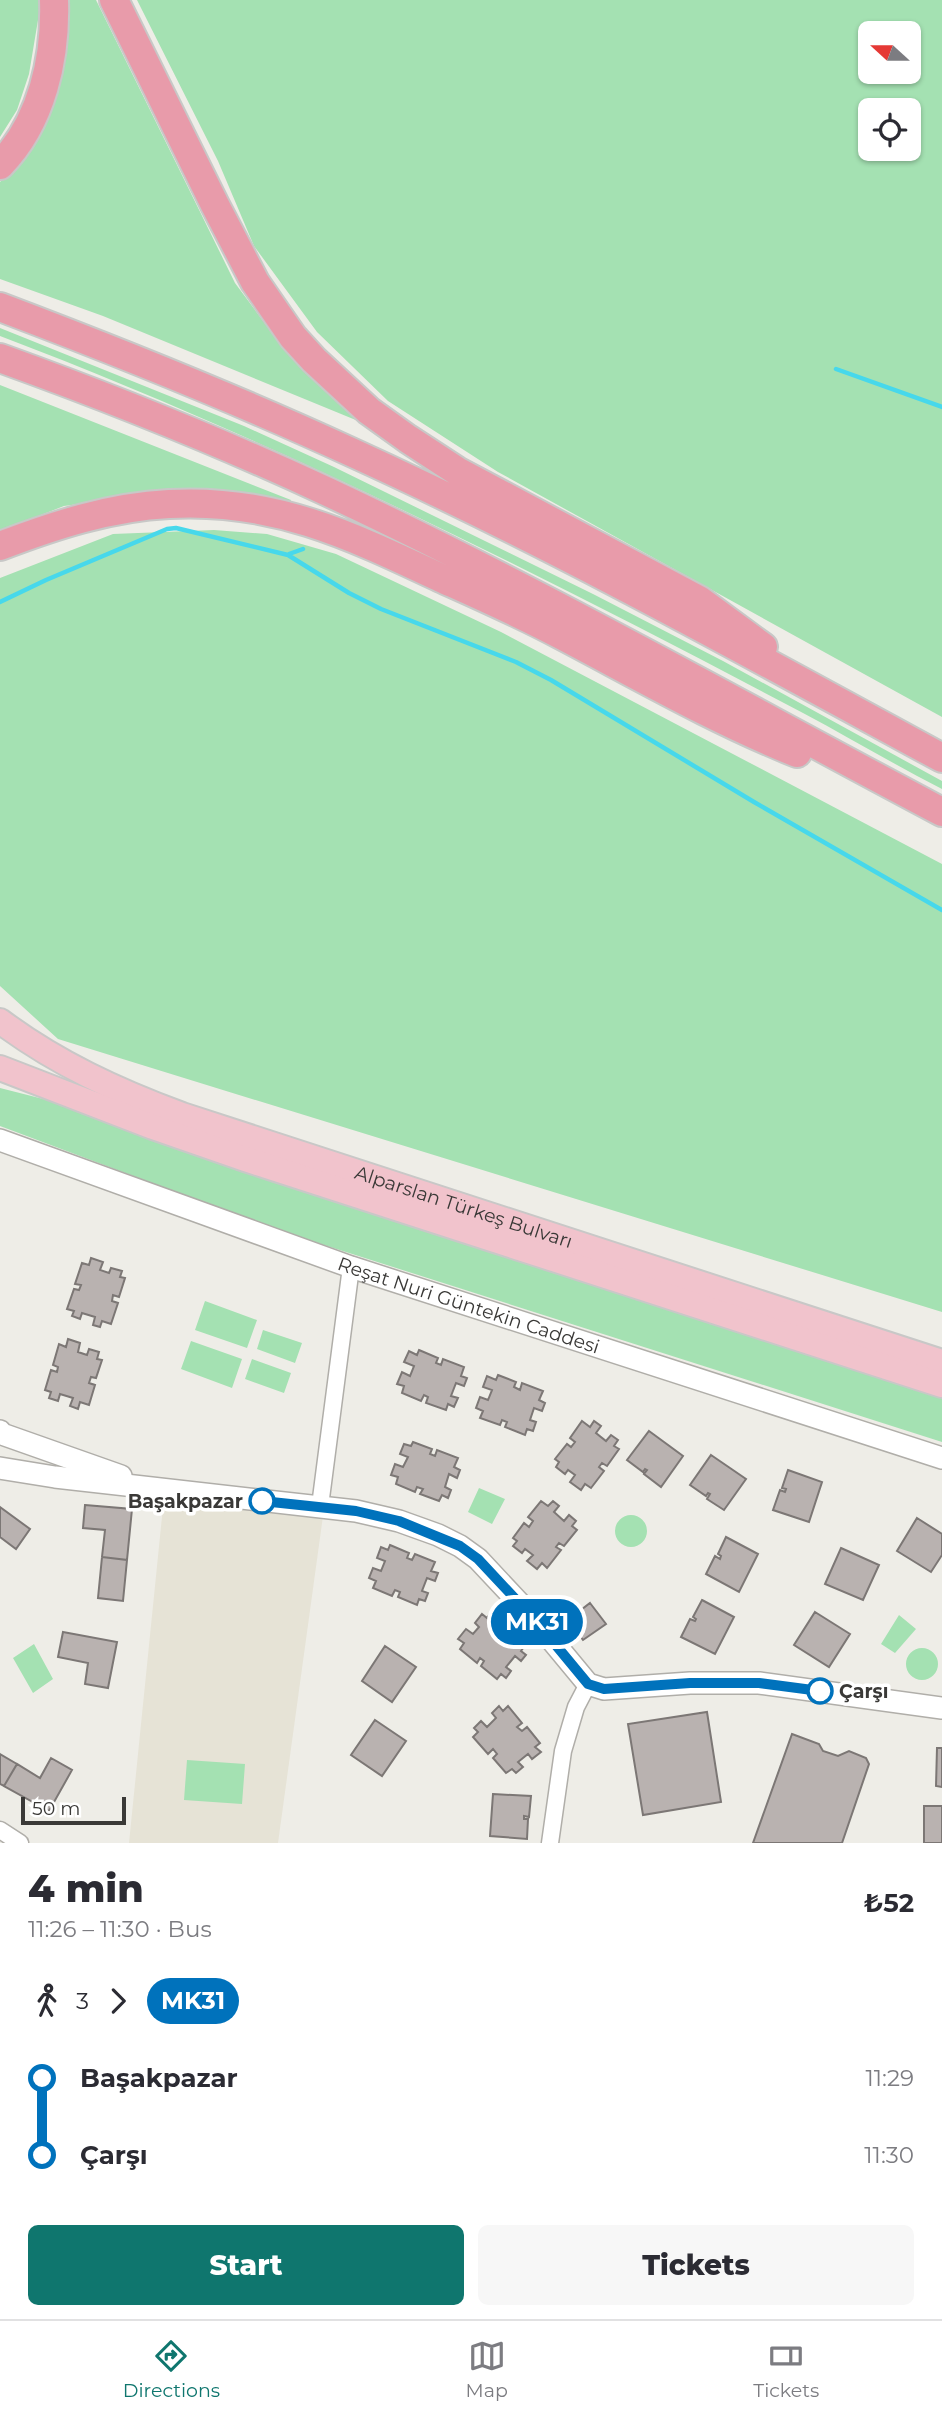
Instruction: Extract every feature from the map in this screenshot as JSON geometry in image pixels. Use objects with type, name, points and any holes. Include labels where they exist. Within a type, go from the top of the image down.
[{"type":"highway","points":[[0,165],[25,133],[43,91],[52,47],[54,0]]},
{"type":"highway","points":[[114,0],[255,282],[293,337],[339,385],[408,439],[457,471],[699,600],[769,651],[801,681]]},
{"type":"highway","points":[[0,307],[187,380],[454,500],[801,681],[942,758]]},
{"type":"highway","points":[[0,358],[166,421],[392,523],[505,580],[942,812]]},
{"type":"highway","points":[[0,546],[69,521],[121,508],[170,503],[255,508],[296,517],[334,529],[558,633],[746,732],[800,755],[858,768]]},
{"type":"main road","name":"Alparslan Türkeş Bulvarı","points":[[0,1021],[48,1055],[104,1084],[182,1115],[942,1362]]},
{"type":"main road","name":"Alparslan Türkeş Bulvarı","points":[[0,1068],[245,1159],[942,1385]]},
{"type":"street","name":"Reşat Nuri Güntekin Caddesi","points":[[0,1140],[351,1267],[942,1458]]},
{"type":"street","points":[[320,1506],[351,1267]]},
{"type":"street","points":[[1,1432],[156,1488]]},
{"type":"street","points":[[0,1459],[4,1444],[1,1432]]},
{"type":"street","points":[[0,1468],[55,1477],[320,1506],[399,1521],[460,1546],[478,1559],[535,1620],[588,1684],[604,1689],[690,1683],[759,1683],[942,1708]]},
{"type":"street","points":[[550,1843],[563,1751],[576,1707],[588,1684]]},
{"type":"street","points":[[0,1830],[20,1843]]},
{"type":"shaded area","points":[[164,1497],[323,1516],[278,1843],[129,1843]]},
{"type":"green space","points":[[0,0],[39,0],[40,8],[29,74],[17,110],[0,137]]},
{"type":"green space","points":[[67,0],[96,0],[235,283],[275,337],[319,384],[363,423],[103,316],[0,279],[0,182],[19,163],[55,98],[67,50]]},
{"type":"green space","points":[[137,0],[942,0],[942,717],[498,472],[388,401],[317,332],[254,246],[218,161]]},
{"type":"green space","points":[[0,328],[244,426],[334,467],[723,661],[942,781],[942,789],[606,611],[407,512],[205,420],[0,336]]},
{"type":"green space","points":[[0,385],[291,500],[232,494],[115,499],[64,506],[0,531]]},
{"type":"green space","points":[[214,530],[267,534],[336,554],[501,632],[942,864],[942,1312],[58,1039],[0,986],[0,578],[113,534]]},
{"type":"green space","points":[[0,1088],[63,1104],[942,1394],[942,1442],[277,1230],[0,1126]]},
{"type":"green space","points":[[205,1301],[257,1320],[247,1348],[195,1330]]},
{"type":"green space","points":[[263,1330],[302,1343],[295,1363],[257,1349]]},
{"type":"green space","points":[[191,1341],[242,1359],[232,1388],[181,1369]]},
{"type":"green space","points":[[252,1359],[291,1373],[284,1393],[245,1379]]},
{"type":"green space","points":[[479,1488],[505,1499],[492,1524],[468,1512]]},
{"type":"green space","points":[[631,1515],[642,1520],[647,1531],[642,1542],[631,1547],[620,1542],[615,1531],[620,1520]]},
{"type":"green space","points":[[899,1615],[916,1629],[895,1653],[881,1644]]},
{"type":"green space","points":[[34,1644],[53,1679],[33,1693],[13,1658]]},
{"type":"green space","points":[[922,1648],[933,1653],[938,1664],[933,1675],[922,1680],[911,1675],[906,1664],[911,1653]]},
{"type":"green space","points":[[187,1760],[245,1764],[242,1804],[184,1800]]},
{"type":"building","points":[[91,1258],[103,1262],[100,1270],[109,1273],[111,1268],[122,1271],[120,1277],[125,1278],[119,1297],[113,1295],[112,1301],[118,1303],[111,1324],[102,1321],[100,1327],[93,1325],[95,1317],[82,1313],[80,1319],[72,1316],[74,1311],[67,1309],[74,1289],[79,1290],[81,1285],[75,1284],[82,1263],[89,1265]]},
{"type":"building","points":[[68,1339],[80,1343],[78,1352],[87,1355],[89,1349],[99,1352],[97,1359],[102,1360],[96,1378],[91,1377],[89,1383],[95,1385],[89,1405],[80,1402],[78,1409],[70,1406],[73,1398],[60,1394],[58,1401],[49,1398],[51,1392],[45,1390],[51,1370],[57,1372],[58,1367],[53,1365],[59,1344],[66,1347]]},
{"type":"building","points":[[419,1350],[438,1358],[436,1363],[441,1365],[443,1359],[464,1367],[461,1376],[467,1378],[464,1386],[456,1383],[451,1396],[458,1398],[454,1407],[448,1404],[446,1410],[426,1403],[428,1397],[424,1395],[421,1401],[402,1393],[404,1386],[397,1384],[402,1372],[410,1376],[414,1366],[404,1362],[409,1351],[417,1355]]},
{"type":"building","points":[[498,1375],[516,1382],[514,1387],[520,1390],[522,1383],[543,1391],[539,1400],[545,1403],[542,1411],[534,1408],[530,1420],[536,1422],[533,1431],[527,1429],[525,1435],[505,1427],[507,1422],[502,1420],[500,1425],[480,1418],[483,1411],[476,1408],[480,1397],[488,1400],[492,1390],[483,1387],[487,1376],[496,1380]]},
{"type":"building","points":[[582,1421],[590,1427],[594,1421],[601,1426],[596,1433],[606,1441],[611,1435],[618,1440],[614,1446],[619,1449],[607,1466],[602,1463],[599,1467],[604,1471],[591,1488],[585,1484],[581,1490],[570,1482],[575,1475],[568,1470],[565,1474],[556,1467],[559,1462],[555,1459],[567,1444],[571,1447],[575,1442],[570,1438]]},
{"type":"building","points":[[649,1431],[683,1456],[661,1487],[644,1474],[647,1470],[643,1472],[627,1460]]},
{"type":"building","points":[[413,1442],[432,1449],[430,1454],[435,1456],[437,1450],[458,1458],[454,1467],[460,1470],[457,1478],[449,1474],[445,1487],[451,1490],[448,1498],[442,1495],[439,1501],[420,1494],[423,1489],[417,1487],[415,1492],[396,1484],[398,1477],[391,1475],[395,1464],[403,1467],[408,1457],[400,1454],[404,1444],[411,1446]]},
{"type":"building","points":[[711,1455],[746,1479],[724,1510],[707,1499],[710,1494],[706,1496],[690,1485]]},
{"type":"building","points":[[788,1470],[822,1482],[809,1522],[773,1510],[780,1490],[785,1492],[786,1489],[782,1488]]},
{"type":"building","points":[[541,1501],[548,1506],[553,1501],[559,1506],[554,1512],[564,1521],[569,1515],[576,1521],[572,1526],[577,1530],[564,1546],[559,1543],[556,1547],[561,1550],[547,1568],[542,1563],[537,1569],[527,1561],[533,1555],[525,1549],[522,1553],[513,1546],[517,1541],[513,1538],[524,1523],[529,1527],[533,1521],[528,1517]]},
{"type":"building","points":[[85,1505],[132,1509],[127,1560],[102,1557],[105,1530],[83,1528]]},
{"type":"building","points":[[0,1507],[30,1529],[16,1549],[0,1537]]},
{"type":"building","points":[[917,1518],[942,1534],[942,1555],[931,1572],[897,1551]]},
{"type":"building","points":[[726,1537],[758,1554],[739,1592],[706,1574],[715,1556],[720,1559],[718,1554]]},
{"type":"building","points":[[390,1545],[409,1553],[407,1558],[412,1560],[415,1554],[435,1562],[431,1571],[438,1573],[435,1581],[427,1578],[422,1591],[428,1593],[425,1601],[419,1599],[417,1605],[398,1597],[400,1592],[395,1590],[392,1596],[373,1588],[376,1581],[369,1578],[373,1568],[381,1571],[385,1561],[377,1558],[381,1547],[388,1550]]},
{"type":"building","points":[[841,1548],[879,1565],[863,1600],[825,1584]]},
{"type":"building","points":[[102,1557],[127,1560],[123,1601],[98,1598]]},
{"type":"building","points":[[702,1600],[734,1617],[715,1654],[681,1637],[690,1619],[695,1621],[693,1617]]},
{"type":"building","points":[[590,1603],[606,1624],[583,1640],[568,1620]]},
{"type":"building","points":[[815,1612],[850,1634],[829,1667],[794,1645]]},
{"type":"building","points":[[482,1614],[487,1618],[490,1614],[505,1626],[501,1631],[506,1635],[510,1630],[527,1643],[521,1651],[526,1655],[521,1661],[515,1656],[506,1667],[511,1671],[506,1678],[501,1674],[497,1679],[481,1666],[484,1661],[480,1658],[477,1663],[460,1649],[464,1643],[458,1639],[466,1629],[473,1634],[479,1627],[475,1623]]},
{"type":"building","points":[[63,1632],[117,1642],[108,1688],[85,1684],[88,1663],[58,1657]]},
{"type":"building","points":[[385,1646],[416,1667],[392,1702],[362,1681]]},
{"type":"building","points":[[499,1706],[503,1711],[508,1706],[522,1723],[517,1727],[522,1731],[527,1727],[540,1743],[535,1747],[541,1752],[532,1759],[528,1754],[518,1762],[523,1767],[516,1773],[512,1769],[506,1773],[493,1758],[497,1754],[493,1749],[488,1754],[473,1737],[478,1732],[474,1728],[481,1721],[487,1727],[496,1718],[492,1713]]},
{"type":"building","points":[[707,1712],[721,1802],[643,1815],[628,1724]]},
{"type":"building","points":[[375,1720],[406,1741],[382,1776],[351,1755]]},
{"type":"building","points":[[792,1734],[819,1744],[823,1751],[838,1756],[849,1751],[866,1758],[869,1764],[842,1843],[753,1843]]},
{"type":"building","points":[[937,1748],[942,1748],[942,1787],[936,1786]]},
{"type":"building","points":[[0,1754],[17,1764],[4,1786],[0,1784]]},
{"type":"building","points":[[51,1758],[72,1770],[49,1811],[4,1786],[17,1764],[40,1778]]},
{"type":"building","points":[[493,1794],[531,1796],[529,1817],[524,1816],[524,1819],[528,1819],[527,1839],[490,1836]]},
{"type":"building","points":[[924,1806],[942,1806],[942,1843],[924,1843]]},
{"type":"waterway","points":[[836,369],[942,407]]},
{"type":"waterway","points":[[0,602],[167,529],[176,528],[288,555],[349,593],[381,609],[516,662],[551,680],[754,802],[942,910]]},
{"type":"waterway","points":[[289,554],[303,549]]},
{"type":"bus line","name":"MK31","points":[[262,1501],[356,1511],[399,1521],[460,1546],[478,1559],[535,1620],[588,1684],[604,1689],[690,1683],[759,1683],[820,1691]]},
{"type":"place","name":"Başakpazar","points":[[262,1501]]},
{"type":"place","name":"Çarşı","points":[[820,1691]]}]
